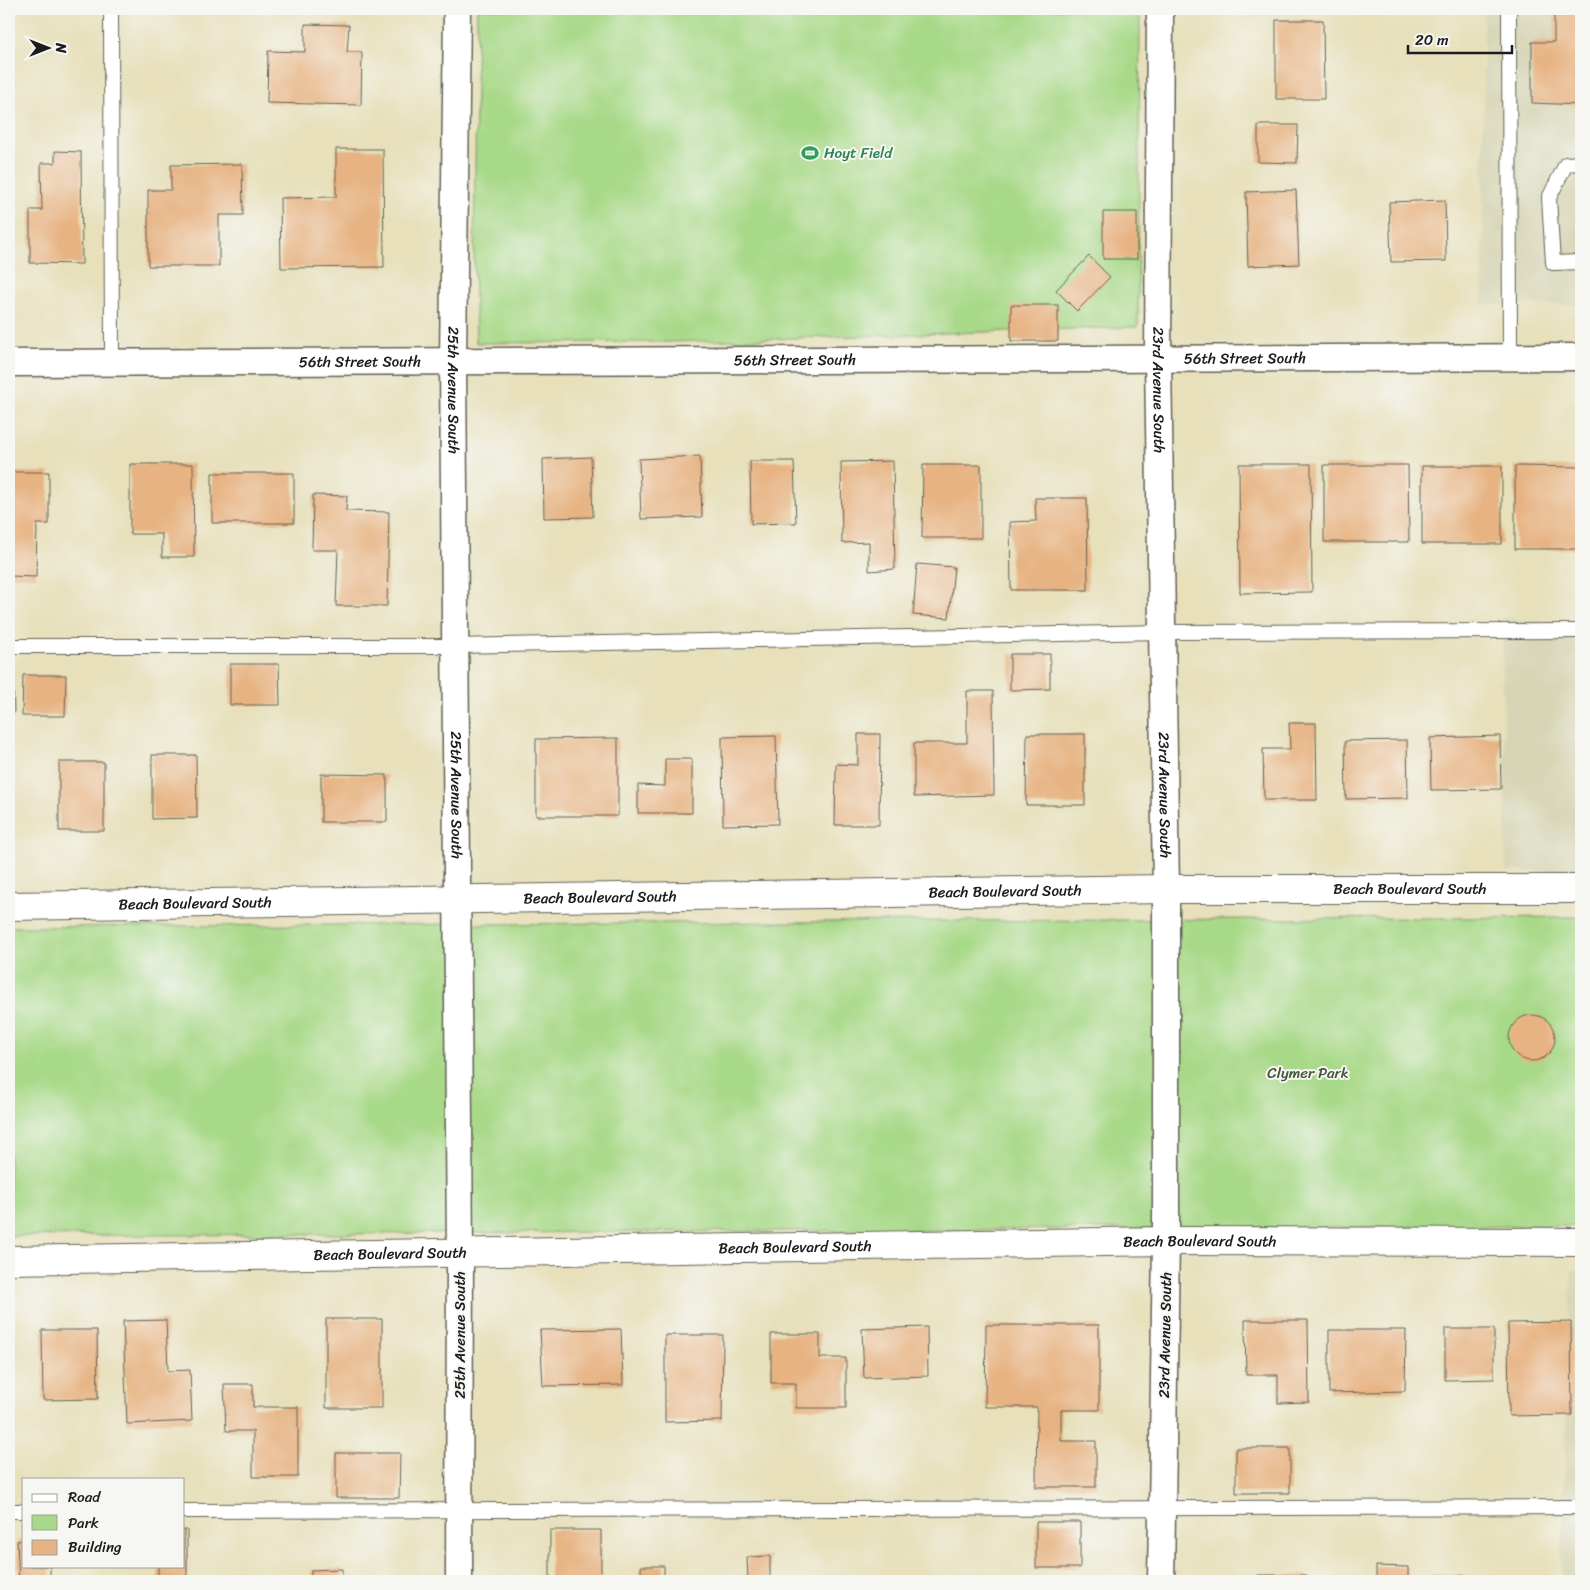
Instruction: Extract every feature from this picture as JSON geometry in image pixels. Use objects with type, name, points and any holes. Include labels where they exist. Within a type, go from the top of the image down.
[{"type":"street","name":"25th Avenue South","points":[[457,9],[453,361],[460,1253],[459,1581]]},
{"type":"street","name":"23rd Avenue South","points":[[1160,9],[1158,358],[1166,889],[1166,1241],[1161,1581]]},
{"type":"street","name":"56th Street South","points":[[9,363],[1581,356]]},
{"type":"street","name":"Beach Boulevard South","points":[[9,906],[1166,889],[1581,889]]},
{"type":"street","name":"Beach Boulevard South","points":[[9,1260],[1166,1241],[1581,1242]]},
{"type":"lane","points":[[111,9],[112,363]]},
{"type":"lane","points":[[1509,9],[1510,357]]},
{"type":"lane","points":[[1581,163],[1566,164],[1549,198],[1553,263],[1581,262]]},
{"type":"lane","points":[[9,646],[455,646],[1162,632],[1581,631]]},
{"type":"lane","points":[[185,1511],[1581,1507]]},
{"type":"lane","points":[[9,1511],[22,1511]]},
{"type":"shaded area","points":[[1484,9],[1581,9],[1581,305],[1482,304]]},
{"type":"shaded area","points":[[1502,618],[1581,624],[1581,871],[1506,871]]},
{"type":"shaded area","points":[[1571,1270],[1581,1271],[1581,1581],[1561,1581]]},
{"type":"green space","name":"Hoyt Field","points":[[477,9],[1140,9],[1138,327],[671,342],[476,343],[474,258]]},
{"type":"green space","name":"Clymer Park","points":[[1581,917],[1581,1226],[9,1236],[9,927]]},
{"type":"building","points":[[1554,9],[1581,9],[1581,105],[1532,103],[1532,42],[1554,42]]},
{"type":"building","points":[[1276,20],[1323,20],[1324,99],[1276,99]]},
{"type":"building","points":[[305,24],[349,25],[347,52],[362,52],[361,105],[267,103],[268,51],[305,52]]},
{"type":"building","points":[[1258,125],[1298,125],[1297,163],[1258,162]]},
{"type":"building","points":[[336,149],[383,149],[384,267],[281,268],[280,198],[336,197]]},
{"type":"building","points":[[55,151],[81,152],[82,264],[30,263],[30,210],[42,210],[41,163],[55,163]]},
{"type":"building","points":[[242,164],[243,215],[219,215],[219,266],[148,266],[148,190],[171,190],[171,165]]},
{"type":"building","points":[[1296,190],[1299,264],[1248,266],[1246,192]]},
{"type":"building","points":[[1445,200],[1446,261],[1391,262],[1389,202]]},
{"type":"building","points":[[1103,212],[1137,212],[1137,259],[1103,259]]},
{"type":"building","points":[[1089,256],[1110,277],[1077,311],[1056,290]]},
{"type":"building","points":[[1011,305],[1058,305],[1058,341],[1011,341]]},
{"type":"building","points":[[700,456],[702,517],[641,519],[639,459]]},
{"type":"building","points":[[591,457],[593,517],[544,518],[543,459]]},
{"type":"building","points":[[750,461],[794,461],[796,523],[751,524]]},
{"type":"building","points":[[893,461],[895,569],[869,571],[869,542],[842,543],[841,462]]},
{"type":"building","points":[[130,464],[193,464],[194,557],[162,557],[162,534],[130,534]]},
{"type":"building","points":[[1239,464],[1311,464],[1312,592],[1240,593]]},
{"type":"building","points":[[923,465],[981,465],[981,538],[922,538]]},
{"type":"building","points":[[1324,465],[1408,465],[1409,542],[1324,542]]},
{"type":"building","points":[[1422,466],[1502,466],[1502,544],[1422,544]]},
{"type":"building","points":[[1515,466],[1581,467],[1581,549],[1515,549]]},
{"type":"building","points":[[9,472],[49,472],[49,524],[37,524],[36,577],[9,576]]},
{"type":"building","points":[[212,473],[294,473],[294,523],[212,523]]},
{"type":"building","points":[[313,495],[347,496],[346,511],[389,512],[387,606],[336,606],[338,550],[312,550]]},
{"type":"building","points":[[1035,498],[1087,498],[1088,590],[1011,590],[1010,522],[1036,521]]},
{"type":"building","points":[[917,564],[954,567],[949,618],[913,615]]},
{"type":"building","points":[[1010,654],[1050,654],[1050,689],[1010,690]]},
{"type":"building","points":[[230,664],[279,664],[280,705],[230,705]]},
{"type":"building","points":[[9,674],[13,674],[14,713],[9,713]]},
{"type":"building","points":[[23,675],[66,675],[65,716],[22,716]]},
{"type":"building","points":[[967,691],[993,691],[994,795],[914,797],[914,743],[967,743]]},
{"type":"building","points":[[1289,723],[1316,723],[1317,800],[1264,800],[1263,749],[1290,749]]},
{"type":"building","points":[[858,734],[880,734],[879,825],[835,825],[836,764],[858,765]]},
{"type":"building","points":[[1027,734],[1085,734],[1085,805],[1026,805]]},
{"type":"building","points":[[776,736],[778,824],[723,825],[722,737]]},
{"type":"building","points":[[1500,736],[1501,789],[1431,790],[1430,738]]},
{"type":"building","points":[[618,738],[618,816],[536,816],[536,739]]},
{"type":"building","points":[[1407,740],[1408,798],[1346,799],[1345,741]]},
{"type":"building","points":[[152,755],[196,755],[197,818],[152,819]]},
{"type":"building","points":[[665,759],[692,759],[692,813],[638,813],[638,785],[665,786]]},
{"type":"building","points":[[59,762],[104,762],[104,831],[59,831]]},
{"type":"building","points":[[321,774],[387,775],[387,822],[321,822]]},
{"type":"building","points":[[1532,1015],[1545,1019],[1551,1025],[1555,1038],[1551,1051],[1545,1057],[1532,1061],[1519,1057],[1513,1051],[1509,1038],[1513,1025],[1519,1019]]},
{"type":"building","points":[[326,1319],[382,1319],[382,1408],[326,1408]]},
{"type":"building","points":[[166,1320],[168,1371],[190,1370],[192,1421],[127,1424],[123,1321]]},
{"type":"building","points":[[1245,1320],[1308,1320],[1309,1402],[1278,1403],[1278,1375],[1246,1375]]},
{"type":"building","points":[[1571,1322],[1572,1415],[1509,1416],[1508,1323]]},
{"type":"building","points":[[986,1325],[1099,1325],[1099,1410],[1061,1410],[1061,1441],[1096,1441],[1096,1487],[1036,1487],[1037,1407],[985,1407]]},
{"type":"building","points":[[927,1327],[928,1376],[864,1378],[862,1329]]},
{"type":"building","points":[[621,1329],[623,1385],[543,1386],[540,1330]]},
{"type":"building","points":[[1445,1329],[1494,1329],[1494,1379],[1445,1380]]},
{"type":"building","points":[[42,1330],[97,1330],[98,1399],[43,1400]]},
{"type":"building","points":[[1329,1330],[1406,1330],[1405,1391],[1329,1393]]},
{"type":"building","points":[[771,1334],[820,1334],[820,1358],[846,1358],[846,1408],[796,1408],[796,1383],[771,1383]]},
{"type":"building","points":[[665,1335],[723,1335],[722,1421],[665,1422]]},
{"type":"building","points":[[224,1384],[253,1384],[253,1407],[298,1407],[298,1477],[253,1477],[253,1431],[226,1431]]},
{"type":"building","points":[[1236,1448],[1290,1448],[1290,1493],[1236,1493]]},
{"type":"building","points":[[336,1453],[400,1453],[399,1498],[336,1498]]},
{"type":"building","points":[[1036,1522],[1080,1522],[1080,1568],[1036,1568]]},
{"type":"building","points":[[185,1530],[187,1530],[187,1581],[158,1581],[158,1568],[185,1568]]},
{"type":"building","points":[[550,1530],[601,1530],[601,1581],[550,1581]]},
{"type":"building","points":[[22,1540],[22,1568],[50,1568],[50,1581],[19,1581],[17,1541]]},
{"type":"building","points":[[770,1556],[770,1581],[748,1581],[747,1557]]},
{"type":"building","points":[[641,1566],[664,1566],[664,1581],[641,1581]]},
{"type":"building","points":[[1376,1566],[1408,1567],[1408,1581],[1376,1581]]},
{"type":"building","points":[[342,1569],[342,1581],[311,1581],[311,1570]]},
{"type":"building","points":[[1258,1575],[1307,1575],[1307,1581],[1258,1581]]},
{"type":"building","points":[[1436,1575],[1489,1576],[1489,1581],[1436,1581]]},
{"type":"place","name":"Hoyt Field","points":[[810,153]]}]
